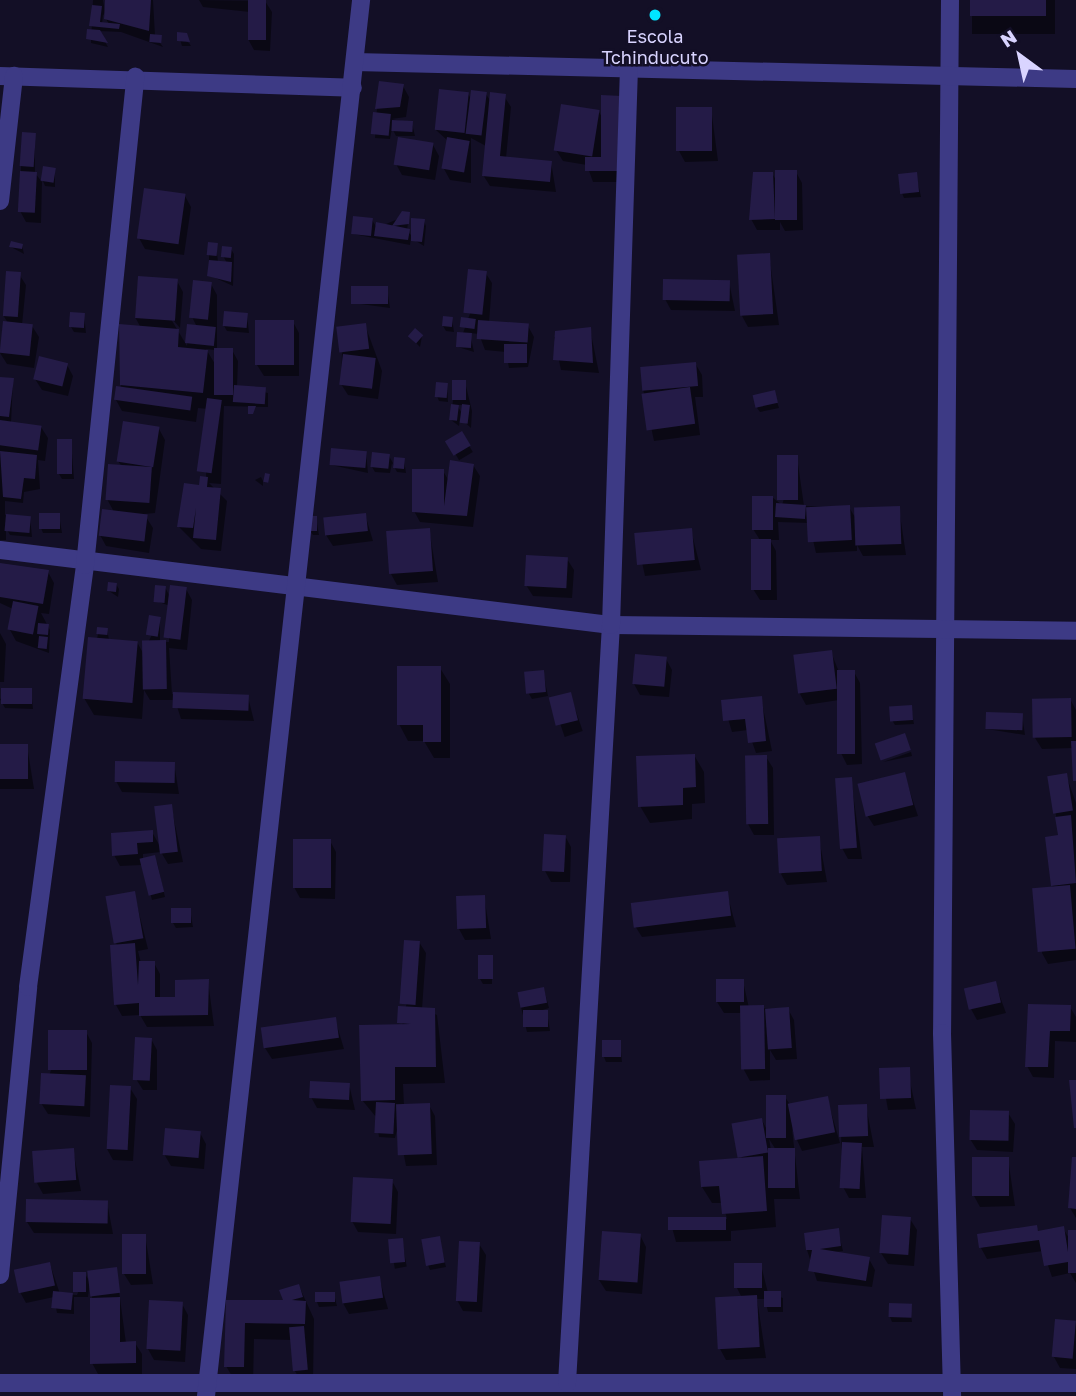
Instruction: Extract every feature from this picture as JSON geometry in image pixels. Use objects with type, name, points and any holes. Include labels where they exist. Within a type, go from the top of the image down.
[{"type":"street","points":[[206,1391],[274,811],[291,590],[353,88],[360,0]]},
{"type":"street","points":[[950,0],[942,1033],[952,1391]]},
{"type":"street","points":[[355,62],[951,72],[1076,79]]},
{"type":"street","points":[[567,1383],[611,625],[629,67]]},
{"type":"street","points":[[0,201],[7,76],[135,77],[353,88]]},
{"type":"street","points":[[0,1275],[28,987],[85,565],[135,77]]},
{"type":"street","points":[[0,550],[85,565],[611,625],[946,627],[1076,631]]},
{"type":"street","points":[[0,1383],[206,1391],[567,1383],[952,1391],[1076,1383]]},
{"type":"building","points":[[105,0],[151,0],[149,31],[104,19]]},
{"type":"building","points":[[248,0],[266,0],[266,40],[248,40]]},
{"type":"building","points":[[970,0],[1046,0],[1046,16],[970,16]]},
{"type":"building","points":[[92,5],[102,6],[100,22],[120,24],[119,29],[89,26]]},
{"type":"building","points":[[87,29],[100,30],[108,43],[86,39]]},
{"type":"building","points":[[177,32],[187,33],[190,42],[177,41]]},
{"type":"building","points":[[150,34],[162,35],[161,43],[149,42]]},
{"type":"building","points":[[379,81],[404,84],[400,107],[375,109]]},
{"type":"building","points":[[439,89],[469,92],[465,133],[435,130]]},
{"type":"building","points":[[471,90],[487,92],[482,136],[466,134]]},
{"type":"building","points":[[490,92],[506,94],[500,156],[552,161],[550,182],[482,176]]},
{"type":"building","points":[[601,95],[622,96],[621,171],[585,171],[585,157],[601,157]]},
{"type":"building","points":[[561,104],[600,110],[592,157],[554,150]]},
{"type":"building","points":[[676,107],[712,107],[712,151],[676,151]]},
{"type":"building","points":[[373,112],[391,114],[389,136],[371,134]]},
{"type":"building","points":[[392,120],[413,121],[412,132],[391,131]]},
{"type":"building","points":[[22,132],[36,133],[34,167],[20,166]]},
{"type":"building","points":[[398,137],[434,143],[429,170],[394,165]]},
{"type":"building","points":[[447,137],[470,141],[464,173],[441,169]]},
{"type":"building","points":[[43,166],[56,168],[53,183],[41,181]]},
{"type":"building","points":[[775,170],[797,170],[797,220],[775,220]]},
{"type":"building","points":[[20,171],[37,172],[35,213],[18,212]]},
{"type":"building","points":[[753,172],[773,172],[775,219],[749,220]]},
{"type":"building","points":[[917,172],[919,192],[900,194],[898,174]]},
{"type":"building","points":[[144,188],[186,194],[178,244],[137,239]]},
{"type":"building","points":[[402,211],[410,212],[409,224],[392,226]]},
{"type":"building","points":[[353,216],[373,218],[371,236],[351,234]]},
{"type":"building","points":[[411,218],[425,219],[422,242],[411,241]]},
{"type":"building","points":[[376,222],[410,229],[408,240],[374,236]]},
{"type":"building","points":[[11,241],[23,244],[22,249],[9,247]]},
{"type":"building","points":[[208,242],[218,243],[217,256],[207,255]]},
{"type":"building","points":[[222,246],[232,247],[231,258],[221,257]]},
{"type":"building","points":[[770,253],[773,314],[740,316],[737,255]]},
{"type":"building","points":[[209,260],[232,262],[231,282],[207,276]]},
{"type":"building","points":[[468,269],[487,271],[482,315],[463,313]]},
{"type":"building","points":[[6,271],[21,272],[18,317],[3,316]]},
{"type":"building","points":[[138,276],[178,279],[175,321],[135,318]]},
{"type":"building","points":[[663,279],[730,280],[730,301],[663,300]]},
{"type":"building","points":[[193,280],[212,282],[208,320],[189,318]]},
{"type":"building","points":[[351,286],[388,286],[388,304],[351,304]]},
{"type":"building","points":[[224,311],[248,313],[247,328],[223,326]]},
{"type":"building","points":[[70,312],[85,313],[84,328],[69,327]]},
{"type":"building","points":[[443,316],[453,317],[452,327],[442,326]]},
{"type":"building","points":[[461,317],[476,319],[474,329],[460,327]]},
{"type":"building","points":[[255,320],[294,320],[294,365],[255,365]]},
{"type":"building","points":[[478,320],[529,324],[528,343],[477,339]]},
{"type":"building","points":[[3,321],[33,324],[29,356],[0,353]]},
{"type":"building","points":[[366,323],[369,349],[339,352],[336,327]]},
{"type":"building","points":[[119,324],[179,329],[178,347],[208,350],[203,393],[120,385]]},
{"type":"building","points":[[187,324],[216,327],[214,346],[185,343]]},
{"type":"building","points":[[591,327],[593,363],[553,360],[555,331]]},
{"type":"building","points":[[415,328],[423,335],[416,344],[408,336]]},
{"type":"building","points":[[457,332],[472,333],[471,348],[456,347]]},
{"type":"building","points":[[504,344],[527,344],[527,363],[504,363]]},
{"type":"building","points":[[214,348],[233,348],[233,395],[214,395]]},
{"type":"building","points":[[343,354],[376,358],[372,389],[339,385]]},
{"type":"building","points":[[39,356],[68,363],[62,387],[33,379]]},
{"type":"building","points":[[696,362],[698,386],[642,391],[640,367]]},
{"type":"building","points":[[0,377],[14,378],[9,417],[0,416]]},
{"type":"building","points":[[452,380],[466,380],[466,400],[452,400]]},
{"type":"building","points":[[436,382],[448,383],[447,398],[435,397]]},
{"type":"building","points":[[234,385],[266,387],[265,404],[233,402]]},
{"type":"building","points":[[116,386],[192,397],[190,411],[114,400]]},
{"type":"building","points":[[690,387],[695,424],[647,430],[641,394]]},
{"type":"building","points":[[775,390],[778,403],[756,408],[753,395]]},
{"type":"building","points":[[207,398],[222,400],[212,473],[197,471]]},
{"type":"building","points":[[451,404],[459,405],[457,421],[449,420]]},
{"type":"building","points":[[462,404],[470,405],[468,424],[460,423]]},
{"type":"building","points":[[248,406],[256,406],[253,414],[248,414]]},
{"type":"building","points":[[0,420],[42,426],[38,451],[0,445]]},
{"type":"building","points":[[123,421],[160,427],[153,467],[117,461]]},
{"type":"building","points":[[462,431],[471,446],[454,456],[445,441]]},
{"type":"building","points":[[57,439],[72,439],[72,474],[57,474]]},
{"type":"building","points":[[331,448],[367,451],[365,468],[330,465]]},
{"type":"building","points":[[0,451],[37,455],[35,479],[24,478],[21,499],[3,497]]},
{"type":"building","points":[[372,452],[390,454],[388,469],[370,467]]},
{"type":"building","points":[[777,455],[798,455],[798,500],[777,500]]},
{"type":"building","points":[[394,457],[405,458],[404,469],[393,468]]},
{"type":"building","points":[[450,460],[474,464],[467,516],[412,512],[412,469],[444,469],[444,506]]},
{"type":"building","points":[[108,464],[152,467],[149,503],[105,500]]},
{"type":"building","points":[[265,473],[270,474],[268,483],[263,482]]},
{"type":"building","points":[[200,476],[208,477],[207,487],[221,488],[216,540],[193,538],[196,508],[193,528],[177,527],[184,483],[199,485]]},
{"type":"building","points":[[752,496],[773,496],[773,530],[752,530]]},
{"type":"building","points":[[776,503],[806,505],[805,519],[775,517]]},
{"type":"building","points":[[850,505],[852,540],[808,542],[806,507]]},
{"type":"building","points":[[900,506],[901,544],[855,546],[854,508]]},
{"type":"building","points":[[102,509],[148,515],[144,541],[99,536]]},
{"type":"building","points":[[39,513],[60,513],[60,529],[39,529]]},
{"type":"building","points":[[366,513],[368,531],[325,535],[323,517]]},
{"type":"building","points":[[6,514],[31,516],[29,533],[5,531]]},
{"type":"building","points":[[309,516],[317,516],[317,531],[309,531]]},
{"type":"building","points":[[430,528],[433,571],[389,574],[386,531]]},
{"type":"building","points":[[692,528],[695,560],[637,565],[634,533]]},
{"type":"building","points":[[751,539],[771,539],[771,590],[751,590]]},
{"type":"building","points":[[526,555],[568,557],[566,588],[524,586]]},
{"type":"building","points":[[0,563],[49,570],[43,604],[0,597]]},
{"type":"building","points":[[108,582],[117,583],[116,592],[107,591]]},
{"type":"building","points":[[155,585],[166,586],[164,603],[154,602]]},
{"type":"building","points":[[170,585],[187,587],[180,640],[164,638]]},
{"type":"building","points":[[13,601],[39,606],[33,634],[7,629]]},
{"type":"building","points":[[149,615],[161,617],[158,637],[146,635]]},
{"type":"building","points":[[38,623],[49,624],[48,635],[37,634]]},
{"type":"building","points":[[97,627],[108,628],[107,635],[96,634]]},
{"type":"building","points":[[39,636],[48,637],[47,649],[38,648]]},
{"type":"building","points":[[88,637],[138,641],[132,703],[83,699]]},
{"type":"building","points":[[142,640],[166,640],[167,689],[143,689]]},
{"type":"building","points":[[832,650],[837,689],[798,693],[793,655]]},
{"type":"building","points":[[635,654],[667,657],[664,687],[632,684]]},
{"type":"building","points":[[397,666],[441,666],[441,742],[423,742],[423,725],[397,725]]},
{"type":"building","points":[[544,670],[546,692],[526,694],[524,672]]},
{"type":"building","points":[[837,670],[855,670],[855,754],[837,754]]},
{"type":"building","points":[[1,688],[32,688],[32,704],[1,704]]},
{"type":"building","points":[[173,692],[249,695],[248,711],[172,708]]},
{"type":"building","points":[[571,692],[578,720],[556,726],[549,698]]},
{"type":"building","points":[[762,696],[766,741],[748,743],[745,719],[723,721],[721,700]]},
{"type":"building","points":[[1071,698],[1072,737],[1033,738],[1032,699]]},
{"type":"building","points":[[912,705],[913,720],[890,722],[889,707]]},
{"type":"building","points":[[986,712],[1023,713],[1022,730],[985,729]]},
{"type":"building","points":[[905,733],[911,750],[881,760],[875,743]]},
{"type":"building","points":[[1071,741],[1076,741],[1076,781],[1073,781]]},
{"type":"building","points":[[0,744],[28,744],[28,779],[0,779]]},
{"type":"building","points":[[695,754],[696,787],[683,788],[683,805],[638,807],[636,756]]},
{"type":"building","points":[[745,755],[767,755],[768,824],[746,824]]},
{"type":"building","points":[[115,761],[175,762],[175,783],[115,782]]},
{"type":"building","points":[[905,772],[913,805],[866,817],[857,784]]},
{"type":"building","points":[[1067,773],[1073,811],[1053,814],[1047,776]]},
{"type":"building","points":[[852,777],[857,848],[840,849],[835,778]]},
{"type":"building","points":[[172,804],[178,852],[160,854],[154,806]]},
{"type":"building","points":[[1071,815],[1076,883],[1051,886],[1045,837],[1058,835],[1055,817]]},
{"type":"building","points":[[153,830],[153,842],[137,843],[138,854],[112,856],[111,833]]},
{"type":"building","points":[[544,834],[566,835],[564,872],[542,871]]},
{"type":"building","points":[[820,836],[822,871],[779,873],[777,838]]},
{"type":"building","points":[[293,839],[331,839],[331,888],[293,888]]},
{"type":"building","points":[[155,855],[164,892],[149,896],[139,859]]},
{"type":"building","points":[[1070,885],[1076,949],[1038,952],[1032,888]]},
{"type":"building","points":[[135,891],[143,938],[114,943],[105,896]]},
{"type":"building","points":[[728,891],[731,916],[634,928],[631,903]]},
{"type":"building","points":[[485,895],[486,928],[457,929],[456,896]]},
{"type":"building","points":[[171,908],[191,908],[191,923],[171,923]]},
{"type":"building","points":[[404,940],[420,941],[415,1005],[400,1004]]},
{"type":"building","points":[[135,943],[138,985],[139,961],[155,961],[155,997],[175,997],[175,980],[209,979],[208,1015],[139,1016],[139,1003],[114,1005],[110,945]]},
{"type":"building","points":[[478,955],[493,955],[493,979],[478,979]]},
{"type":"building","points":[[716,979],[744,979],[744,1002],[716,1002]]},
{"type":"building","points":[[996,981],[1001,1002],[969,1010],[964,988]]},
{"type":"building","points":[[544,987],[547,1003],[521,1008],[517,992]]},
{"type":"building","points":[[1028,1004],[1071,1005],[1070,1031],[1050,1031],[1048,1067],[1025,1067]]},
{"type":"building","points":[[740,1005],[764,1005],[765,1069],[741,1069]]},
{"type":"building","points":[[398,1006],[435,1008],[436,1067],[395,1067],[395,1100],[361,1101],[359,1025],[411,1024],[397,1023]]},
{"type":"building","points":[[789,1007],[792,1048],[768,1050],[765,1009]]},
{"type":"building","points":[[523,1010],[548,1010],[548,1027],[523,1027]]},
{"type":"building","points":[[336,1017],[339,1038],[264,1048],[261,1028]]},
{"type":"building","points":[[48,1030],[87,1030],[87,1070],[48,1070]]},
{"type":"building","points":[[135,1037],[152,1038],[150,1081],[133,1080]]},
{"type":"building","points":[[602,1040],[621,1040],[621,1057],[602,1057]]},
{"type":"building","points":[[910,1067],[911,1098],[880,1099],[879,1068]]},
{"type":"building","points":[[41,1073],[86,1075],[84,1106],[39,1104]]},
{"type":"building","points":[[1069,1080],[1076,1080],[1076,1128],[1074,1128]]},
{"type":"building","points":[[310,1081],[350,1083],[349,1100],[309,1098]]},
{"type":"building","points":[[110,1085],[131,1086],[128,1150],[107,1149]]},
{"type":"building","points":[[766,1095],[786,1095],[786,1138],[766,1138]]},
{"type":"building","points":[[828,1096],[835,1132],[795,1140],[788,1104]]},
{"type":"building","points":[[376,1102],[395,1103],[393,1134],[374,1133]]},
{"type":"building","points":[[430,1103],[432,1154],[398,1155],[396,1104]]},
{"type":"building","points":[[867,1104],[868,1136],[839,1137],[838,1105]]},
{"type":"building","points":[[970,1110],[1009,1111],[1008,1141],[969,1140]]},
{"type":"building","points":[[762,1118],[768,1152],[738,1158],[731,1123]]},
{"type":"building","points":[[165,1128],[201,1131],[199,1158],[163,1155]]},
{"type":"building","points":[[842,1142],[862,1143],[860,1189],[840,1188]]},
{"type":"building","points":[[74,1148],[76,1180],[34,1183],[32,1151]]},
{"type":"building","points":[[768,1148],[795,1148],[795,1188],[768,1188]]},
{"type":"building","points":[[763,1156],[767,1211],[722,1214],[719,1186],[701,1187],[699,1161]]},
{"type":"building","points":[[972,1157],[1009,1157],[1009,1196],[972,1196]]},
{"type":"building","points":[[1072,1157],[1076,1157],[1076,1209],[1068,1208]]},
{"type":"building","points":[[353,1177],[393,1179],[391,1224],[351,1222]]},
{"type":"building","points":[[26,1199],[108,1200],[108,1223],[26,1222]]},
{"type":"building","points":[[882,1215],[911,1217],[908,1255],[879,1253]]},
{"type":"building","points":[[668,1217],[726,1217],[726,1230],[668,1230]]},
{"type":"building","points":[[1037,1225],[1038,1231],[1064,1226],[1068,1252],[1068,1230],[1076,1230],[1076,1273],[1068,1273],[1068,1262],[1044,1266],[1039,1240],[979,1248],[977,1234]]},
{"type":"building","points":[[839,1228],[841,1246],[820,1249],[870,1257],[866,1281],[808,1271],[812,1250],[806,1250],[804,1233]]},
{"type":"building","points":[[602,1231],[641,1234],[637,1283],[599,1280]]},
{"type":"building","points":[[122,1234],[146,1234],[146,1274],[122,1274]]},
{"type":"building","points":[[440,1236],[445,1263],[426,1266],[421,1239]]},
{"type":"building","points":[[403,1238],[405,1262],[390,1263],[388,1239]]},
{"type":"building","points":[[459,1241],[480,1242],[477,1302],[456,1301]]},
{"type":"building","points":[[50,1262],[55,1285],[19,1293],[14,1270]]},
{"type":"building","points":[[734,1263],[762,1263],[762,1288],[734,1288]]},
{"type":"building","points":[[117,1267],[120,1293],[90,1296],[87,1271]]},
{"type":"building","points":[[73,1272],[86,1272],[86,1292],[73,1292]]},
{"type":"building","points":[[380,1276],[383,1298],[342,1303],[339,1282]]},
{"type":"building","points":[[299,1284],[303,1297],[292,1300],[306,1301],[305,1324],[245,1323],[244,1367],[224,1367],[226,1300],[283,1300],[279,1290]]},
{"type":"building","points":[[53,1291],[73,1293],[71,1310],[51,1308]]},
{"type":"building","points":[[764,1291],[781,1291],[781,1307],[764,1307]]},
{"type":"building","points":[[315,1292],[335,1292],[335,1302],[315,1302]]},
{"type":"building","points":[[757,1295],[760,1347],[718,1349],[715,1297]]},
{"type":"building","points":[[120,1297],[120,1342],[136,1341],[136,1363],[90,1364],[90,1298]]},
{"type":"building","points":[[149,1300],[183,1302],[180,1351],[146,1349]]},
{"type":"building","points":[[889,1303],[912,1304],[911,1318],[889,1317]]},
{"type":"building","points":[[1055,1319],[1076,1321],[1073,1359],[1052,1357]]},
{"type":"building","points":[[304,1326],[308,1370],[293,1371],[289,1327]]},
{"type":"place","name":"Escola Tchinducuto","points":[[655,15]]}]
